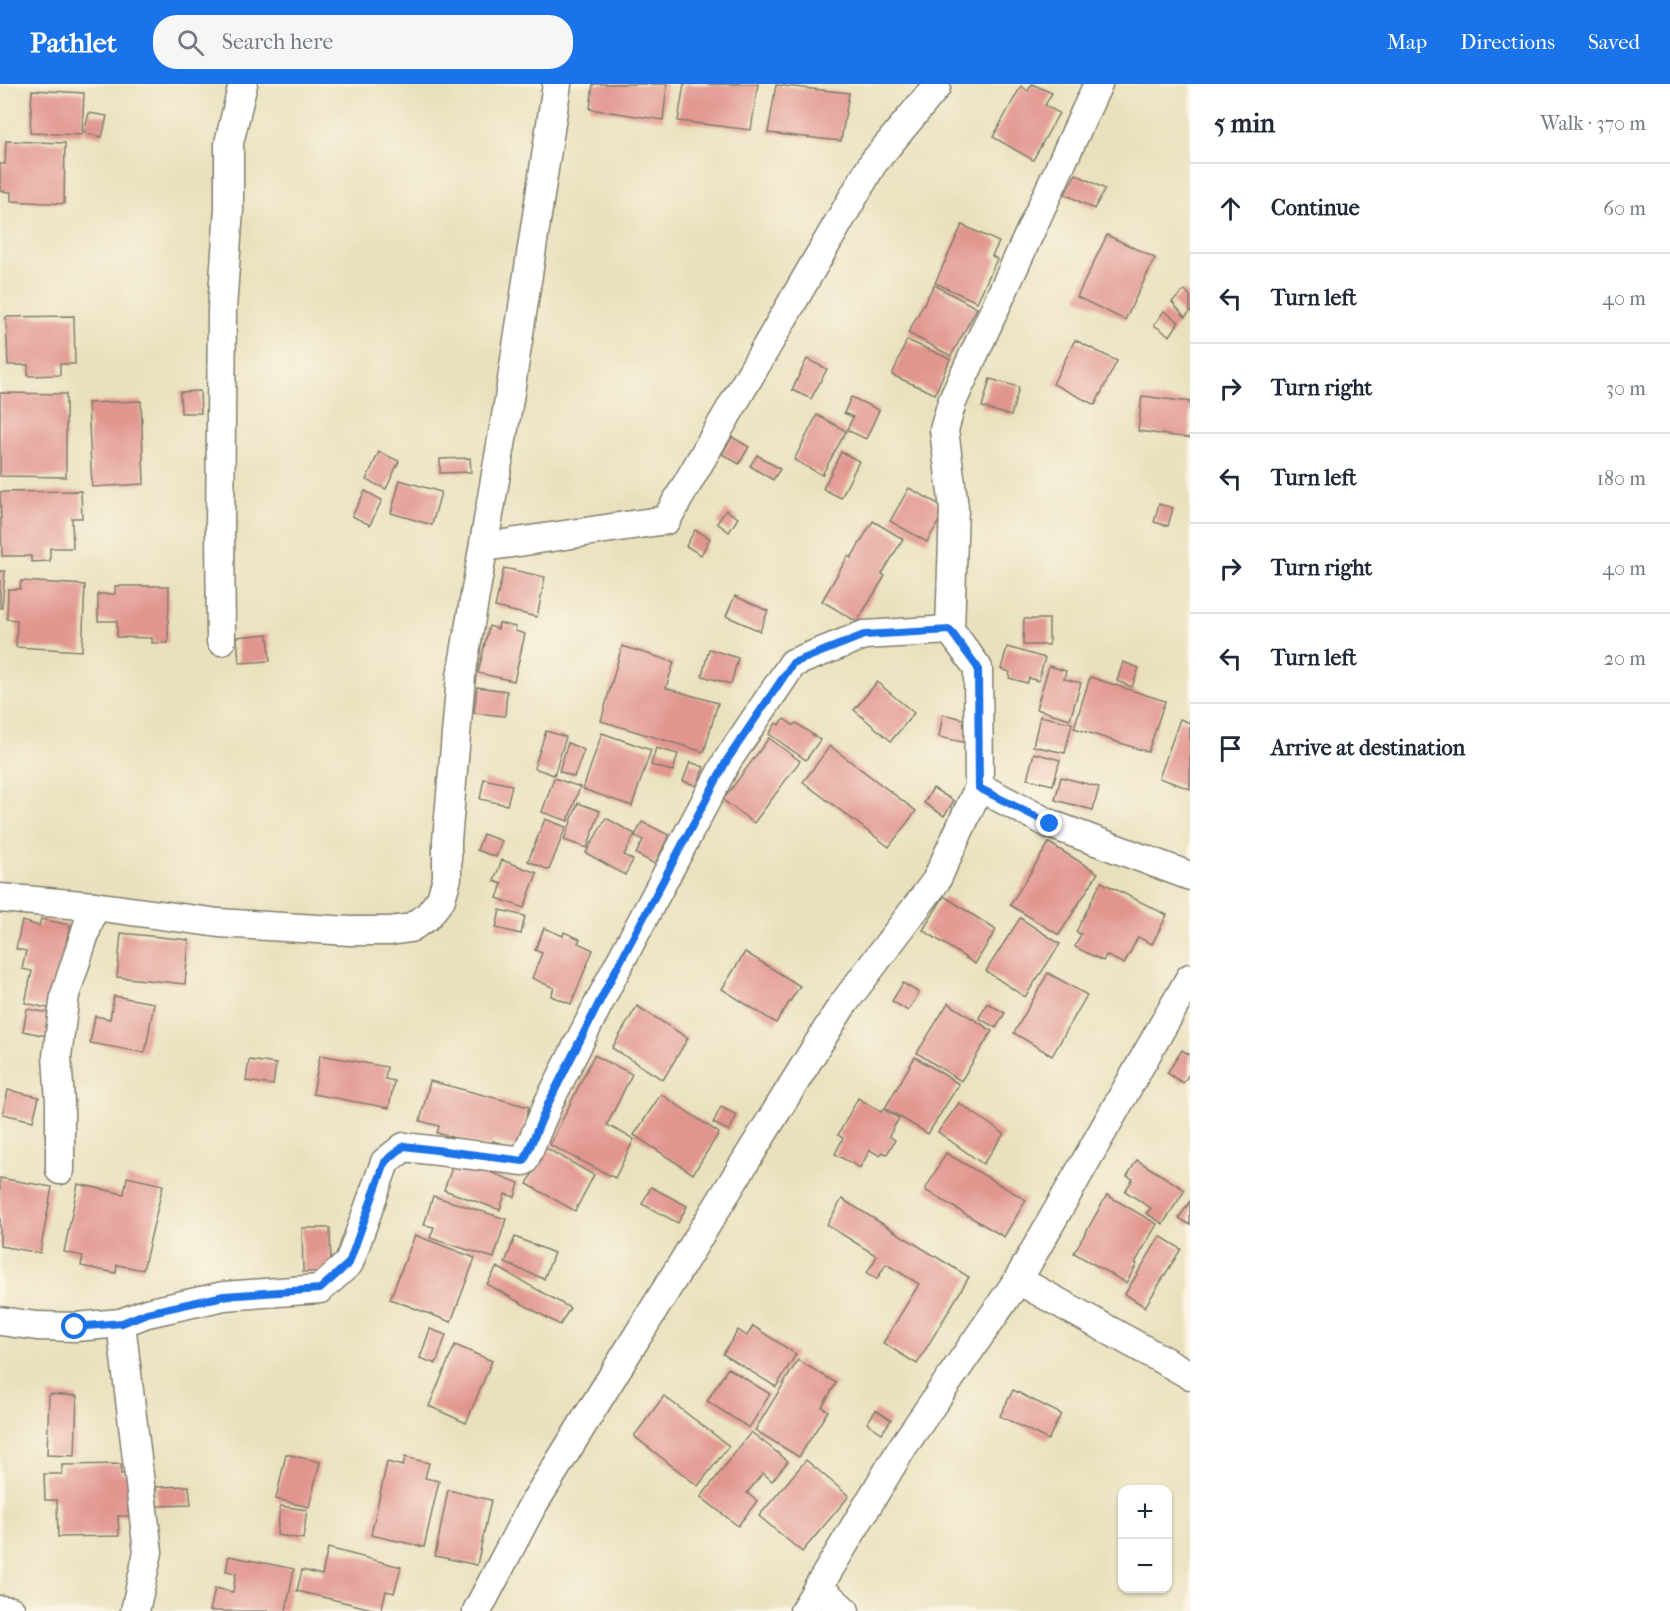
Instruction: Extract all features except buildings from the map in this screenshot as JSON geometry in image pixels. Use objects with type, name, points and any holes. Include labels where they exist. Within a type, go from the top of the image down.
[{"type":"street","points":[[222,641],[220,529],[222,309],[229,209],[229,143],[243,84]]},
{"type":"street","points":[[0,898],[94,906],[219,923],[350,931],[390,931],[410,928],[427,917],[441,899],[447,878],[447,841],[461,676],[509,399],[557,84]]},
{"type":"street","points":[[477,1611],[531,1508],[841,1007],[936,881],[979,788],[978,668],[950,630],[954,508],[944,430],[952,402],[1098,84]]},
{"type":"street","points":[[484,547],[666,520],[873,163],[936,87]]},
{"type":"street","points":[[0,1321],[37,1326],[75,1327],[122,1323],[147,1313],[224,1296],[320,1289],[349,1263],[385,1162],[404,1146],[524,1161],[549,1102],[611,979],[727,760],[793,663],[864,635],[950,630]]},
{"type":"street","points":[[979,788],[1050,824],[1190,876]]},
{"type":"street","points":[[60,1170],[57,1056],[65,996],[94,906]]},
{"type":"street","points":[[845,1611],[811,1599],[902,1448],[1018,1280],[1181,1019],[1190,978]]},
{"type":"street","points":[[1018,1280],[1190,1375]]},
{"type":"street","points":[[122,1323],[148,1552],[135,1611]]},
{"type":"street","points":[[0,1610],[11,1611]]},
{"type":"route","points":[[75,1327],[122,1323],[147,1313],[224,1296],[320,1289],[349,1263],[385,1162],[404,1146],[524,1161],[549,1102],[611,979],[727,760],[793,663],[864,635],[950,630],[978,668],[979,788],[1050,824]]}]
